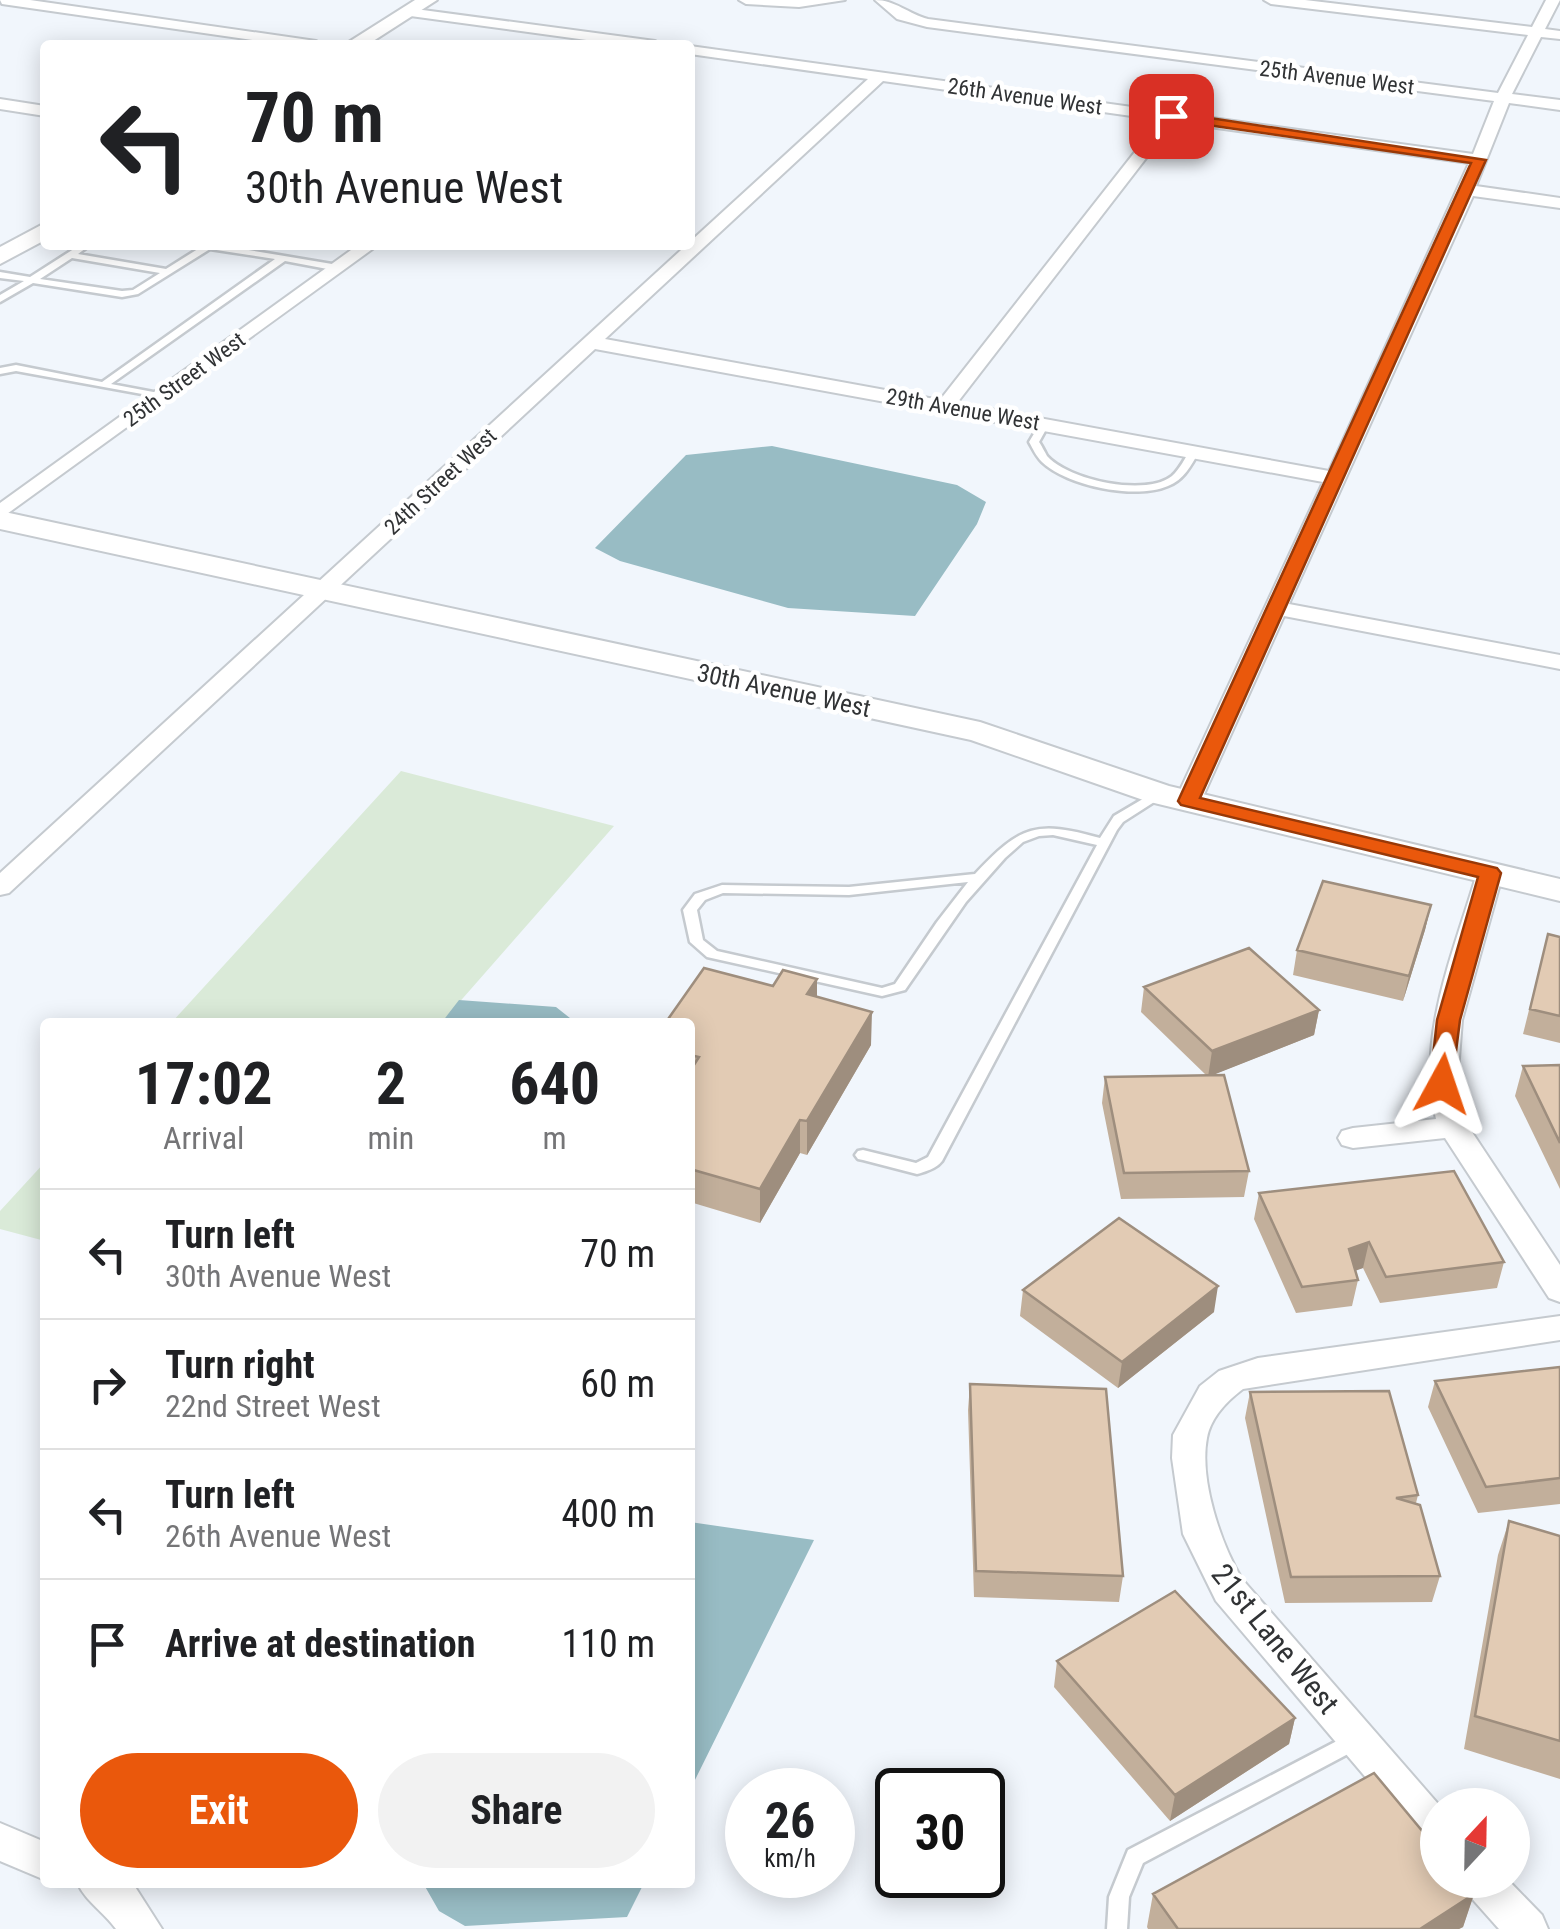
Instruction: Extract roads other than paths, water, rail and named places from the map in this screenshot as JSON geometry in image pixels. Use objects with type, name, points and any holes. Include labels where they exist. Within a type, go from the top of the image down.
[{"type":"street","points":[[2,0],[281,40]]},
{"type":"street","points":[[362,40],[428,0]]},
{"type":"street","points":[[746,0],[799,4],[838,0]]},
{"type":"street","name":"25th Avenue West","points":[[882,0],[902,16],[927,23],[1560,106]]},
{"type":"street","points":[[1271,0],[1560,35]]},
{"type":"street","points":[[1173,797],[1276,608],[1467,190],[1503,98],[1553,0]]},
{"type":"street","points":[[408,12],[614,40]]},
{"type":"street","name":"26th Avenue West","points":[[695,51],[1479,160]]},
{"type":"street","name":"24th Street West","points":[[695,245],[880,76]]},
{"type":"street","points":[[0,104],[40,111]]},
{"type":"street","points":[[945,406],[1171,116]]},
{"type":"street","points":[[1467,190],[1560,203]]},
{"type":"street","points":[[0,257],[40,233]]},
{"type":"street","name":"25th Street West","points":[[0,517],[338,268],[356,250]]},
{"type":"street","name":"24th Street West","points":[[0,887],[690,250]]},
{"type":"street","name":"29th Avenue West","points":[[589,342],[1336,478]]},
{"type":"street","name":"30th Avenue West","points":[[0,517],[980,732],[1173,797],[1560,890]]},
{"type":"street","points":[[1276,608],[1560,662]]},
{"type":"street","points":[[1490,873],[1448,1020],[1442,1084],[1453,1127],[1560,1290]]},
{"type":"street","points":[[1353,1138],[1453,1127]]},
{"type":"street","name":"21st Lane West","points":[[1420,1812],[1229,1590],[1210,1559],[1201,1534],[1189,1458],[1190,1435],[1212,1395],[1231,1380],[1258,1371],[1560,1328]]},
{"type":"street","points":[[0,1842],[40,1859]]},
{"type":"street","points":[[105,1888],[118,1896],[137,1922]]},
{"type":"street","points":[[1498,1898],[1527,1929]]},
{"type":"lane","points":[[0,299],[78,250]]},
{"type":"lane","points":[[0,275],[122,294],[142,290],[200,250]]},
{"type":"lane","points":[[231,250],[338,268]]},
{"type":"lane","points":[[71,255],[170,272]]},
{"type":"lane","points":[[102,385],[282,258]]},
{"type":"lane","points":[[0,371],[16,368],[161,396]]},
{"type":"lane","points":[[1044,424],[1034,442],[1044,460],[1067,474],[1094,483],[1153,487],[1174,480],[1194,452]]},
{"type":"lane","points":[[863,1156],[917,1169],[934,1161],[1118,819],[1173,797]]},
{"type":"lane","points":[[982,877],[849,891],[722,889],[700,897],[690,910],[697,942],[712,954],[882,992],[900,988],[954,905],[982,877],[1018,841],[1031,833],[1049,830],[1104,843]]},
{"type":"lane","points":[[1117,1929],[1119,1897],[1135,1858],[1357,1740]]},
{"type":"water","points":[[772,446],[957,485],[986,502],[977,524],[915,616],[788,608],[620,561],[595,548],[686,455]]},
{"type":"water","points":[[459,1000],[556,1007],[570,1018],[445,1018]]},
{"type":"water","points":[[695,1523],[814,1540],[695,1780]]},
{"type":"water","points":[[426,1888],[642,1888],[627,1917],[465,1926],[439,1911]]}]
